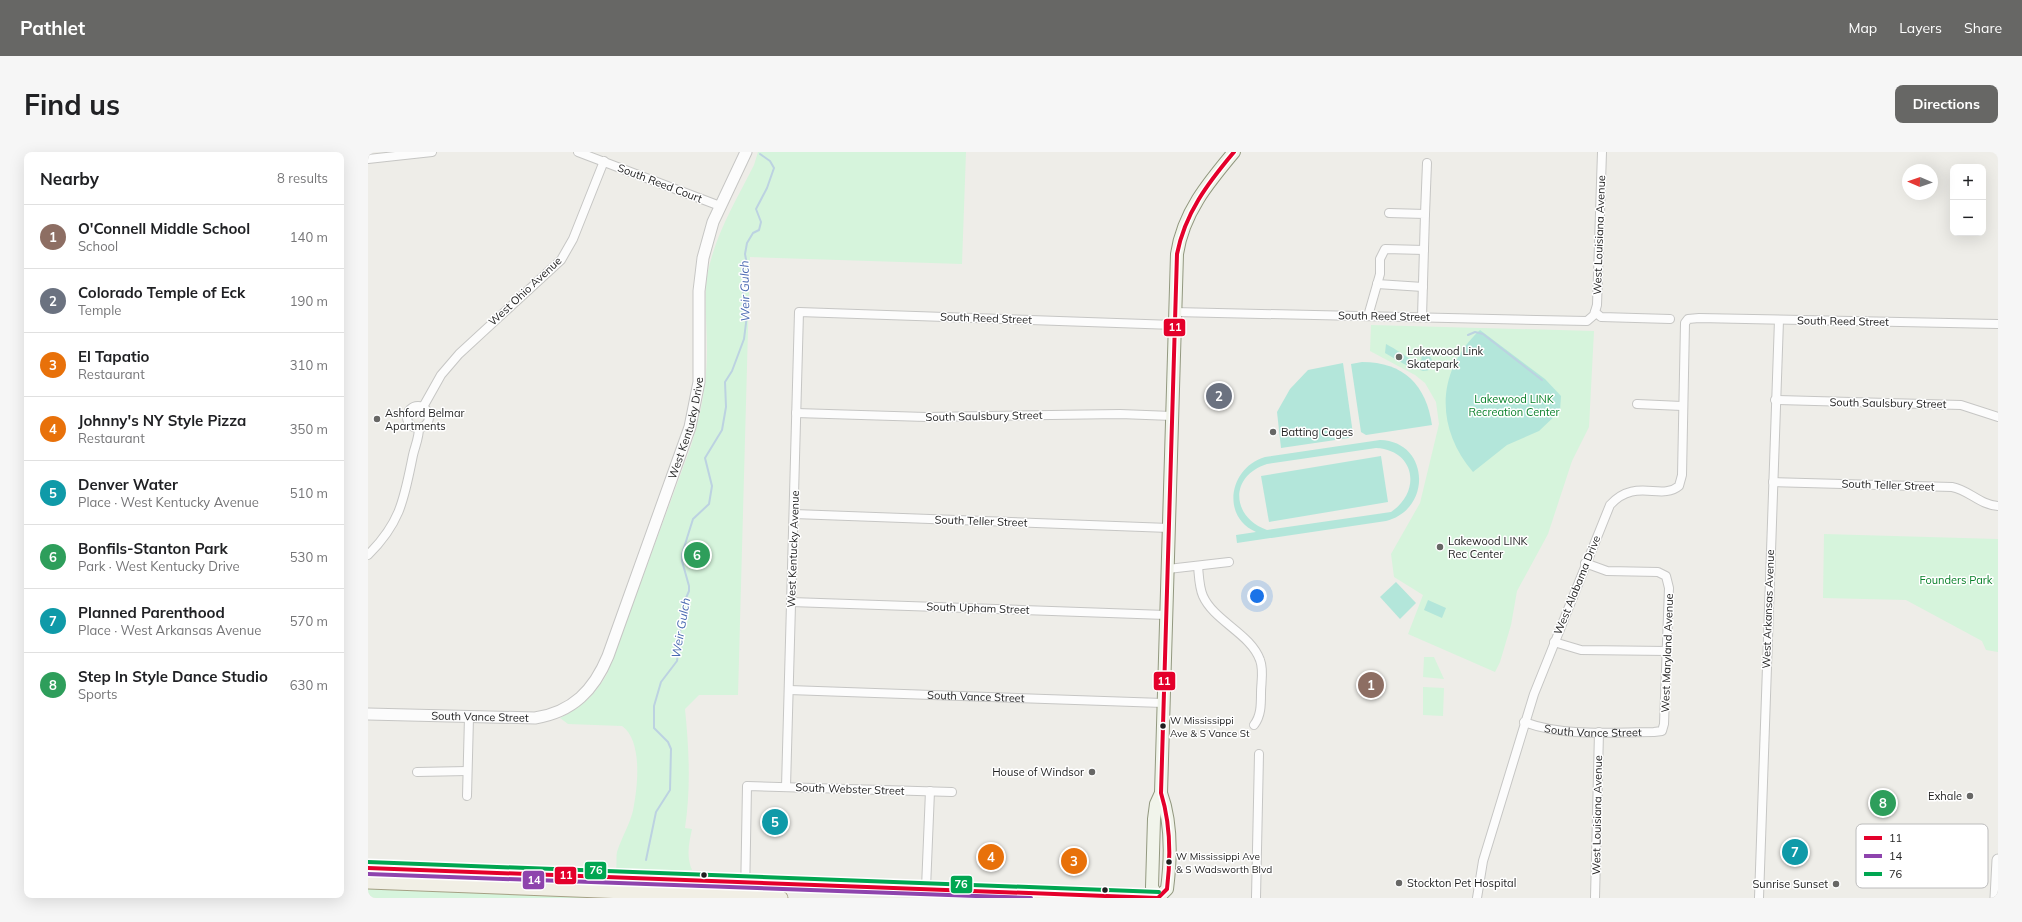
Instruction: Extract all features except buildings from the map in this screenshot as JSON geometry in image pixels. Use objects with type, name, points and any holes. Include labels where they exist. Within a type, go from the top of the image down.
[{"type":"main road","points":[[368,868],[745,883],[926,888],[1030,895],[1159,898],[1167,889],[1169,868],[1167,816],[1161,792],[1174,312],[1177,254],[1186,220],[1206,186],[1234,152]]},
{"type":"main road","points":[[368,882],[781,898]]},
{"type":"street","points":[[368,159],[432,152]]},
{"type":"street","name":"South Reed Court","points":[[578,152],[720,206]]},
{"type":"street","name":"West Kentucky Drive","points":[[585,695],[595,682],[608,656],[690,426],[697,397],[700,366],[699,291],[701,267],[710,230],[746,152]]},
{"type":"street","name":"West Louisiana Avenue","points":[[1593,315],[1597,299],[1602,152]]},
{"type":"street","name":"West Ohio Avenue","points":[[423,407],[441,375],[459,354],[561,260],[575,235],[604,161]]},
{"type":"street","points":[[1422,317],[1427,163]]},
{"type":"street","points":[[1388,213],[1425,214]]},
{"type":"street","points":[[1368,316],[1380,274],[1380,259],[1385,249],[1424,250]]},
{"type":"street","points":[[1377,284],[1423,287]]},
{"type":"street","name":"South Reed Street","points":[[799,312],[1174,325]]},
{"type":"street","name":"West Kentucky Avenue","points":[[786,787],[799,312]]},
{"type":"street","name":"South Reed Street","points":[[1174,312],[1422,317],[1573,322],[1587,321],[1593,315],[1670,319]]},
{"type":"street","name":"South Reed Street","points":[[1688,319],[1998,324]]},
{"type":"street","name":"West Alabama Drive","points":[[1477,898],[1483,861],[1524,722],[1585,563],[1610,505],[1617,497],[1629,491],[1670,490],[1679,486],[1682,474],[1682,406],[1685,323],[1688,319]]},
{"type":"street","name":"West Arkansas Avenue","points":[[1759,898],[1778,320]]},
{"type":"street","name":"South Saulsbury Street","points":[[1776,400],[1960,405],[1998,417]]},
{"type":"street","points":[[1637,404],[1682,406]]},
{"type":"street","points":[[418,406],[423,407],[428,412],[429,419],[426,425],[419,428],[410,425],[407,416],[412,408],[418,406]]},
{"type":"street","name":"South Saulsbury Street","points":[[796,413],[926,417],[1120,414],[1172,416]]},
{"type":"street","points":[[368,555],[388,533],[403,502],[419,428]]},
{"type":"street","name":"South Teller Street","points":[[1773,482],[1952,487],[1962,489],[1983,503],[1998,506]]},
{"type":"street","name":"South Teller Street","points":[[794,514],[1169,528]]},
{"type":"street","points":[[1168,569],[1229,562]]},
{"type":"street","name":"West Maryland Avenue","points":[[1585,563],[1608,571],[1658,572],[1666,576],[1669,588],[1664,724],[1662,730]]},
{"type":"street","points":[[1198,566],[1201,588],[1205,600],[1252,646],[1260,660],[1262,670],[1261,705],[1258,720],[1254,725]]},
{"type":"street","name":"South Upham Street","points":[[791,602],[1166,615]]},
{"type":"street","points":[[1554,642],[1581,650],[1667,650]]},
{"type":"street","name":"South Vance Street","points":[[789,690],[1163,703]]},
{"type":"street","name":"South Vance Street","points":[[368,714],[538,718],[558,712],[585,695]]},
{"type":"street","points":[[467,796],[469,717]]},
{"type":"street","name":"South Vance Street","points":[[1524,722],[1540,728],[1557,730],[1599,732],[1654,732],[1662,730]]},
{"type":"street","name":"West Louisiana Avenue","points":[[1595,898],[1599,732]]},
{"type":"street","points":[[1256,898],[1259,754]]},
{"type":"street","points":[[417,772],[467,771]]},
{"type":"street","name":"South Webster Street","points":[[745,883],[747,786],[952,792]]},
{"type":"street","points":[[926,888],[930,792]]},
{"type":"street","points":[[1997,896],[1998,860]]},
{"type":"street","points":[[745,883],[745,897]]},
{"type":"green space","points":[[758,152],[966,152],[962,264],[750,257],[738,695],[699,695],[685,709],[689,768],[685,828],[692,829],[689,844],[689,860],[692,870],[616,870],[617,852],[633,811],[637,785],[636,751],[633,741],[622,726],[568,724],[560,718],[575,710],[587,700],[598,688],[607,674],[691,446],[698,423],[705,387],[707,350],[706,295],[710,262],[720,233],[754,165]]},
{"type":"green space","name":"Lakewood LINK Recreation Center","points":[[1371,325],[1594,331],[1589,427],[1572,461],[1548,534],[1517,591],[1511,625],[1500,662],[1495,672],[1408,634],[1423,595],[1394,577],[1391,554],[1420,503],[1439,424],[1436,402],[1425,383],[1415,375],[1370,351]]},
{"type":"green space","points":[[1480,330],[1545,379],[1561,396],[1560,411],[1539,431],[1507,445],[1473,472],[1461,455],[1452,437],[1447,418],[1446,400],[1448,381],[1455,363],[1466,346]]},
{"type":"green space","name":"Lakewood Link Skatepark","points":[[1386,344],[1405,355],[1416,364],[1421,362],[1422,352],[1426,352],[1431,358],[1433,364],[1432,367],[1423,371],[1404,364],[1385,353]]},
{"type":"green space","points":[[1362,362],[1390,366],[1401,371],[1410,378],[1418,387],[1424,398],[1432,425],[1366,435],[1361,432],[1351,364]]},
{"type":"green space","points":[[1343,363],[1353,434],[1349,438],[1281,448],[1277,412],[1290,389],[1308,370]]},
{"type":"green space","points":[[1380,440],[1396,443],[1408,451],[1416,463],[1419,476],[1418,490],[1412,503],[1401,514],[1386,521],[1237,543],[1236,535],[1256,532],[1245,525],[1237,515],[1234,504],[1234,492],[1237,481],[1253,462],[1265,457]],"holes":[[[1376,448],[1389,450],[1399,456],[1406,464],[1410,473],[1410,483],[1407,493],[1401,503],[1391,512],[1267,530],[1255,524],[1246,516],[1241,507],[1239,497],[1241,487],[1246,478],[1255,470],[1267,464]]]},
{"type":"green space","points":[[1381,456],[1388,502],[1269,522],[1261,476]]},
{"type":"green space","name":"Founders Park","points":[[1824,534],[1998,539],[1998,652],[1986,650],[1982,641],[1906,600],[1823,598]]},
{"type":"green space","points":[[1396,582],[1416,603],[1400,619],[1380,597]]},
{"type":"green space","points":[[1428,600],[1446,608],[1442,618],[1424,610]]},
{"type":"green space","points":[[1424,657],[1434,657],[1444,679],[1423,677]]},
{"type":"green space","points":[[1423,687],[1444,688],[1443,716],[1423,715]]},
{"type":"green space","points":[[368,887],[680,898],[368,898]]},
{"type":"waterway","name":"Weir Gulch","points":[[646,860],[656,812],[670,790],[671,749],[668,742],[654,728],[654,706],[661,682],[677,661],[683,605],[689,591],[682,561],[682,554],[693,519],[709,504],[712,486],[705,458],[722,430],[726,407],[725,382],[732,371],[744,339],[747,315],[743,293],[748,270],[745,254],[747,243],[753,233],[759,230],[761,222],[756,209],[767,188],[774,168],[770,161],[760,154]]},
{"type":"waterway","points":[[1468,335],[1475,332],[1483,334],[1542,380]]},
{"type":"transit line","name":"11","points":[[1158,898],[1167,889],[1169,865],[1167,817],[1161,793],[1177,254],[1186,225],[1199,199],[1215,175],[1234,152]]},
{"type":"transit line","name":"76","points":[[368,862],[1159,892]]},
{"type":"transit line","name":"11","points":[[368,868],[1158,898]]},
{"type":"transit line","name":"14","points":[[368,874],[1031,898]]},
{"type":"place","name":"Lakewood Link Skatepark","points":[[1399,357]]},
{"type":"place","name":"Colorado Temple of Eck","points":[[1219,396]]},
{"type":"place","name":"Ashford Belmar Apartments","points":[[377,419]]},
{"type":"place","name":"Batting Cages","points":[[1273,432]]},
{"type":"place","name":"Lakewood LINK Rec Center","points":[[1440,547]]},
{"type":"place","name":"Bonfils-Stanton Park","points":[[697,555]]},
{"type":"place","name":"O'Connell Middle School","points":[[1371,685]]},
{"type":"place","name":"W Mississippi Ave & S Vance St","points":[[1163,726]]},
{"type":"place","name":"House of Windsor","points":[[1092,772]]},
{"type":"place","name":"Exhale","points":[[1970,796]]},
{"type":"place","name":"Step In Style Dance Studio","points":[[1883,803]]},
{"type":"place","name":"Denver Water","points":[[775,822]]},
{"type":"place","name":"Planned Parenthood","points":[[1795,852]]},
{"type":"place","name":"Johnny's NY Style Pizza","points":[[991,857]]},
{"type":"place","name":"El Tapatio","points":[[1074,861]]},
{"type":"place","name":"W Mississippi Ave & S Wadsworth Blvd","points":[[1169,862]]},
{"type":"place","name":"Stockton Pet Hospital","points":[[1399,883]]},
{"type":"place","name":"Sunrise Sunset","points":[[1836,884]]}]
